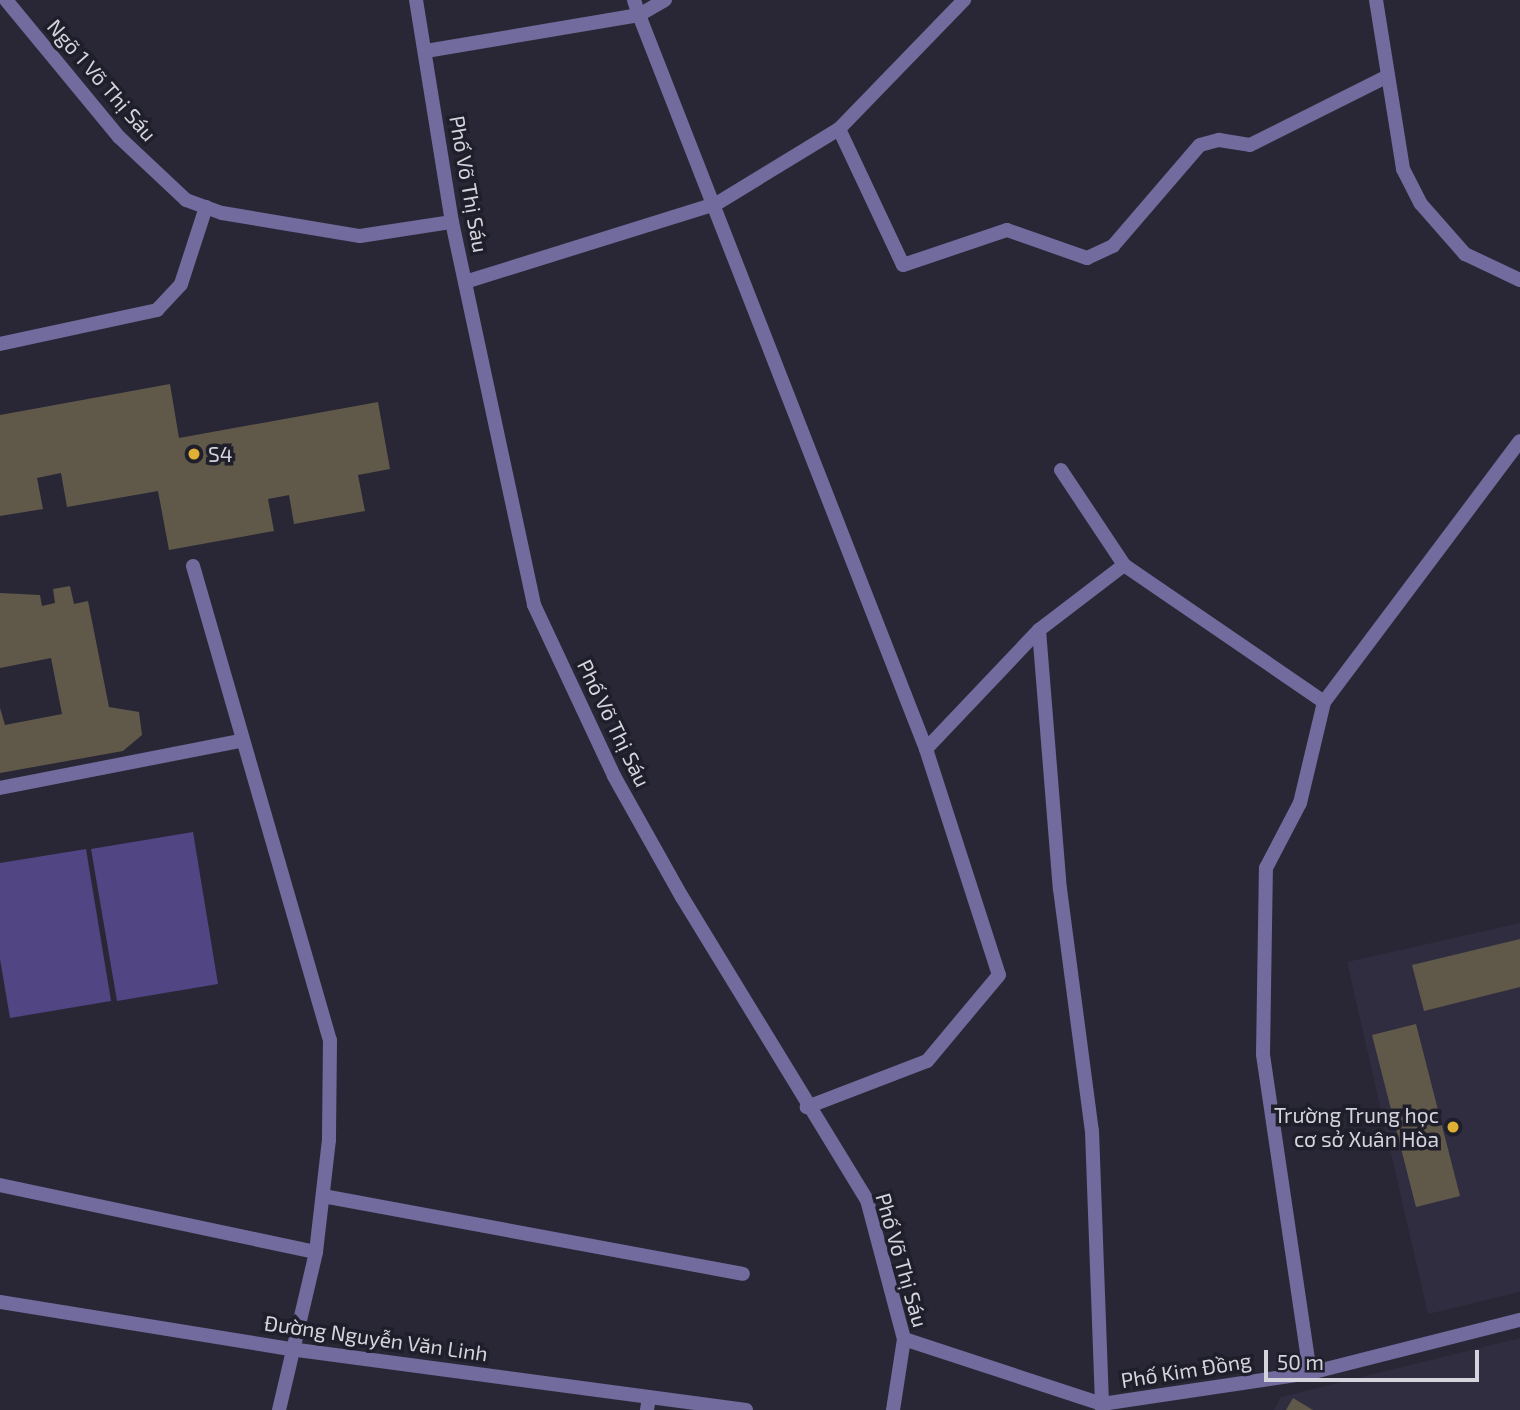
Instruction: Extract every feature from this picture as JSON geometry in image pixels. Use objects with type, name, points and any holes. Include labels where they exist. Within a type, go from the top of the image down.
[{"type":"street","name":"Ngõ 1 Võ Thị Sáu","points":[[6,0],[119,137],[186,200],[206,207],[360,236],[452,222]]},
{"type":"street","name":"Phố Võ Thị Sáu","points":[[416,0],[452,222],[534,605],[614,776],[807,1107],[867,1200],[904,1339],[893,1410]]},
{"type":"street","points":[[634,0],[716,204],[926,749],[999,975],[927,1061],[807,1107]]},
{"type":"street","points":[[426,51],[639,15],[665,0]]},
{"type":"street","points":[[465,282],[716,204],[839,129],[964,0]]},
{"type":"street","points":[[1376,0],[1386,77],[1403,169],[1421,204],[1465,254],[1520,280]]},
{"type":"street","points":[[839,129],[903,265],[1007,230],[1087,258],[1113,246],[1200,145],[1219,140],[1250,145],[1386,77]]},
{"type":"street","points":[[0,344],[157,310],[181,284],[206,207]]},
{"type":"street","points":[[1310,1373],[1263,1054],[1266,868],[1300,803],[1325,702],[1520,441]]},
{"type":"street","points":[[1061,470],[1124,565],[1325,702]]},
{"type":"street","points":[[926,749],[1039,630],[1124,565]]},
{"type":"street","points":[[193,566],[240,741],[330,1040],[329,1140],[316,1252],[290,1349],[279,1410]]},
{"type":"street","points":[[1039,630],[1060,889],[1092,1131],[1102,1407]]},
{"type":"street","points":[[0,788],[240,741]]},
{"type":"street","points":[[0,1185],[316,1252]]},
{"type":"street","points":[[323,1196],[743,1274]]},
{"type":"street","name":"Đường Nguyễn Văn Linh","points":[[0,1302],[648,1404],[746,1410]]},
{"type":"street","name":"Phố Kim Đồng","points":[[904,1339],[1102,1407],[1310,1373],[1520,1320]]},
{"type":"shaded area","points":[[193,832],[218,984],[117,1001],[91,849]]},
{"type":"shaded area","points":[[86,849],[111,1001],[10,1018],[0,959],[0,863]]},
{"type":"shaded area","name":"Trường Trung học cơ sở Xuân Hòa","points":[[1520,923],[1520,1292],[1428,1314],[1347,962]]},
{"type":"shaded area","points":[[1520,1338],[1520,1410],[1274,1410],[1281,1397]]},
{"type":"building","name":"S4","points":[[170,384],[179,438],[378,402],[390,469],[358,475],[365,511],[294,524],[289,495],[268,499],[274,531],[169,550],[158,491],[67,507],[61,473],[37,478],[43,509],[0,516],[0,415]]},
{"type":"building","points":[[70,586],[74,604],[88,601],[109,707],[139,712],[142,735],[123,751],[0,773],[0,708],[5,725],[62,714],[51,658],[0,668],[0,593],[40,595],[42,606],[55,603],[53,589]]},
{"type":"building","points":[[1520,939],[1520,987],[1424,1011],[1412,965]]},
{"type":"building","points":[[1416,1024],[1460,1196],[1416,1207],[1372,1035]]},
{"type":"building","points":[[1293,1398],[1313,1410],[1286,1410]]},
{"type":"place","name":"S4","points":[[194,454]]},
{"type":"place","name":"Trường Trung học cơ sở Xuân Hòa","points":[[1453,1127]]}]
